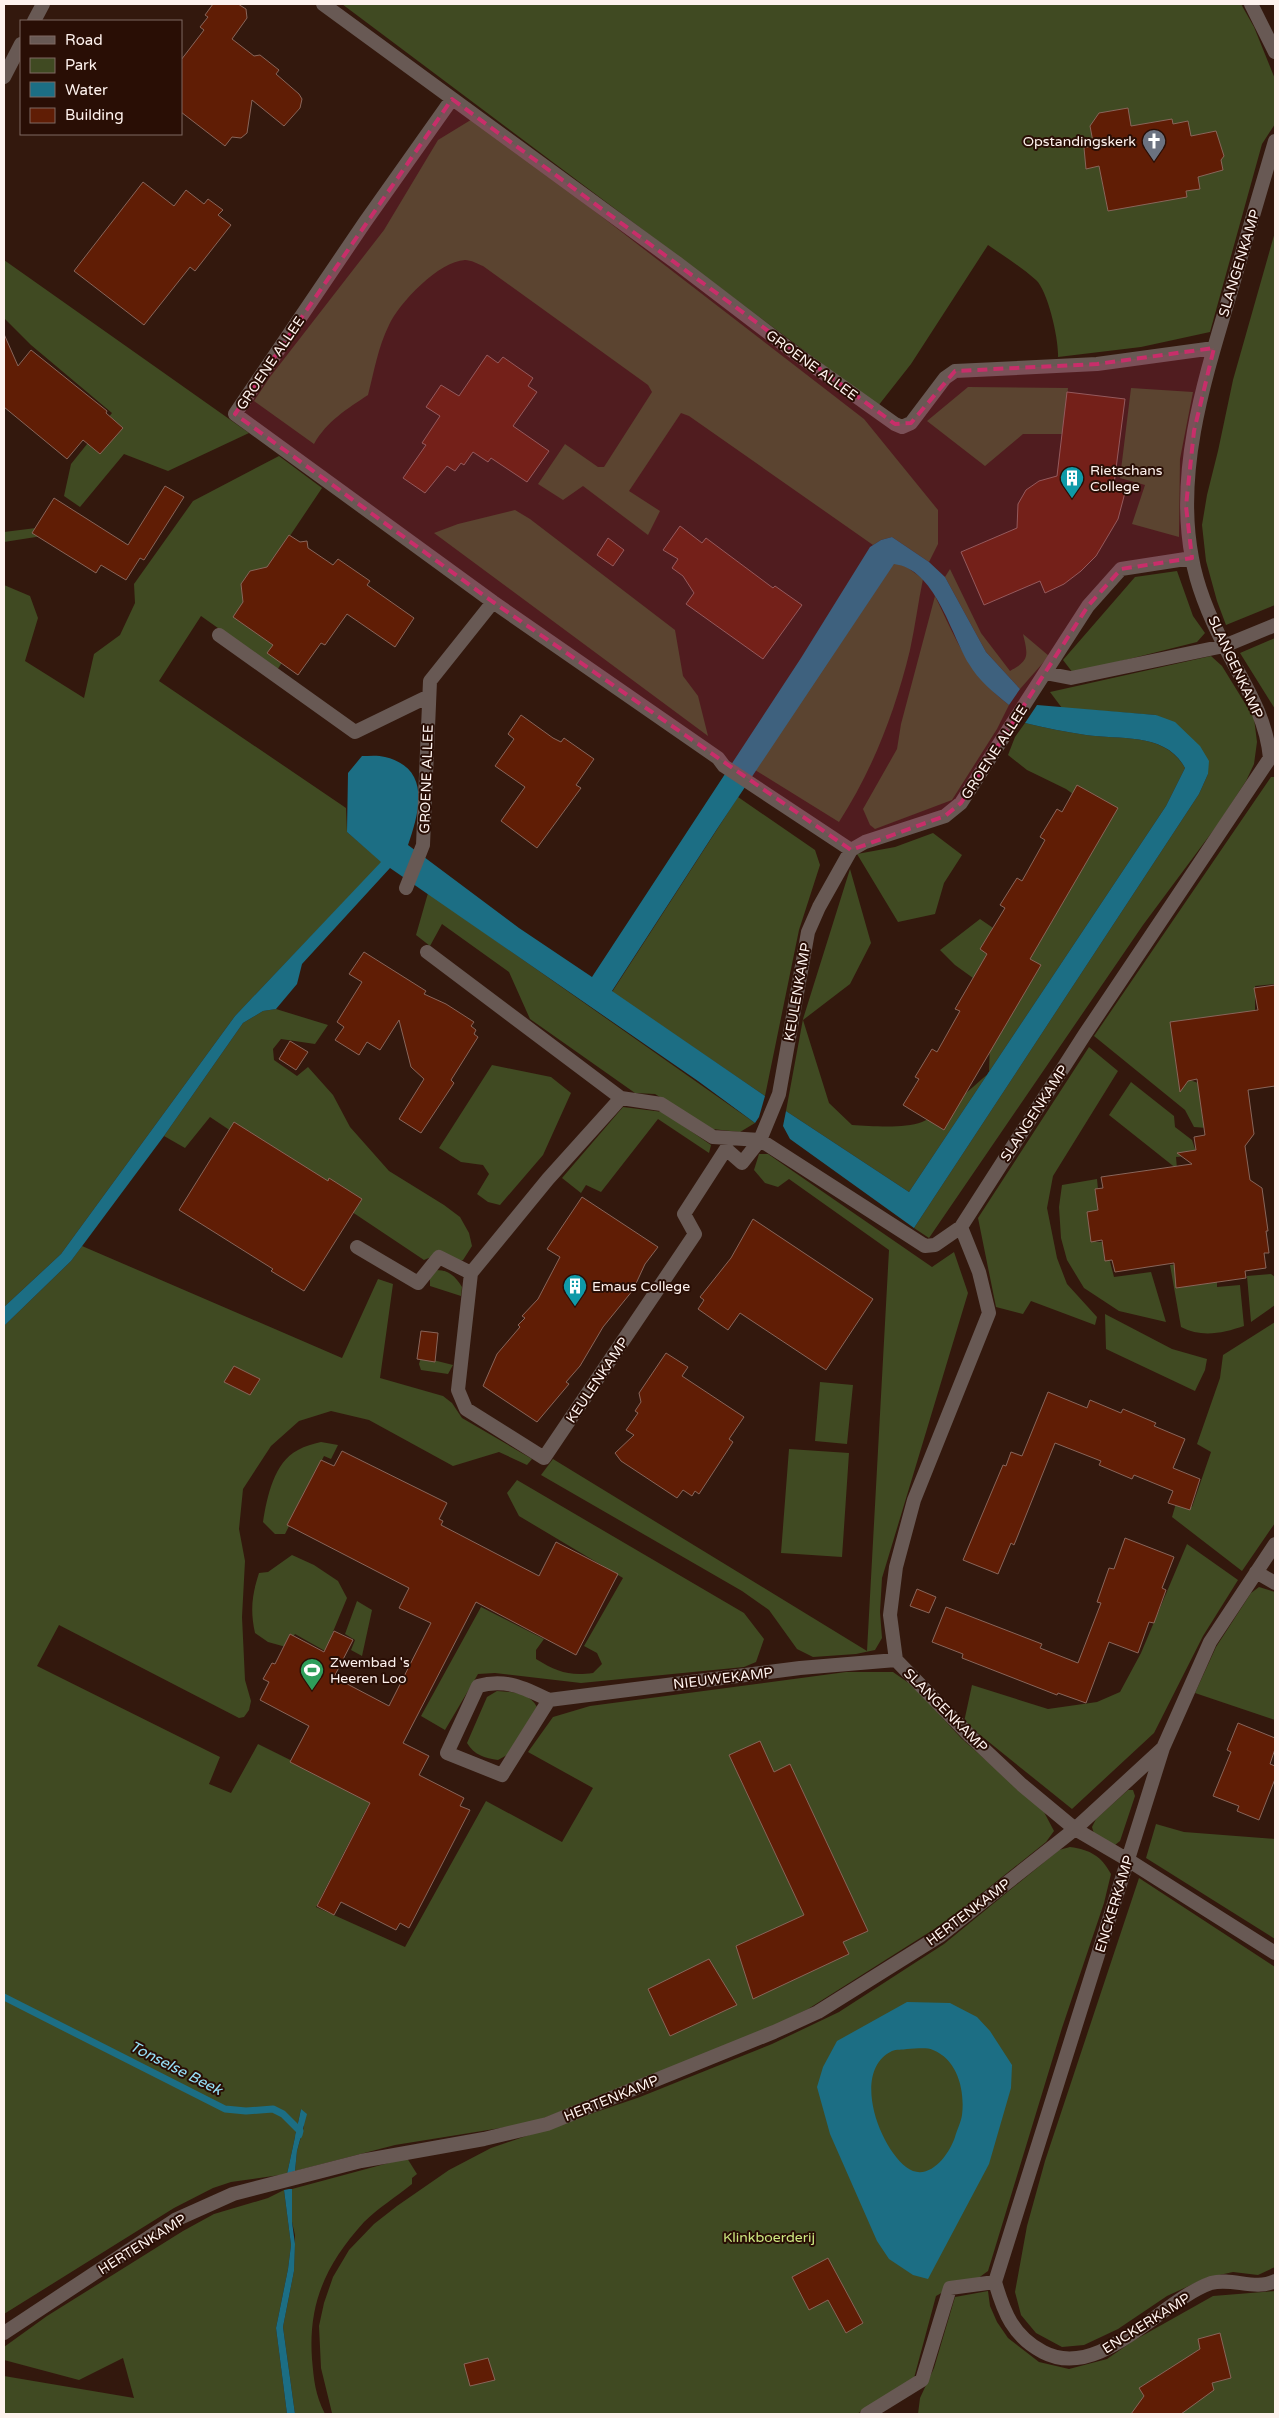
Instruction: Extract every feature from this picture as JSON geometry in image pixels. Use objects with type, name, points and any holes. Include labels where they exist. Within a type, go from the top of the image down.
[{"type":"street","points":[[35,20],[43,4]]},
{"type":"street","name":"GROENE ALLEE","points":[[323,4],[895,424],[902,427],[911,423],[946,378],[954,371],[1097,364],[1214,348]]},
{"type":"street","points":[[1251,4],[1275,52]]},
{"type":"street","points":[[4,77],[20,46]]},
{"type":"street","name":"GROENE ALLEE","points":[[452,99],[365,222],[235,414],[493,602],[754,786],[851,850],[865,842],[945,816],[961,803],[1088,606],[1121,569],[1192,558]]},
{"type":"street","name":"SLANGENKAMP","points":[[1275,141],[1214,348],[1194,431],[1187,496],[1192,558],[1199,586],[1224,646],[1254,698],[1268,736],[1273,759],[1084,1034],[961,1226],[978,1272],[989,1313],[914,1500],[896,1567],[890,1615],[896,1660],[970,1736],[1022,1785],[1075,1829],[1128,1860],[1275,1953]]},
{"type":"street","name":"GROENE ALLEE","points":[[406,888],[423,845],[430,682],[493,602]]},
{"type":"street","points":[[1046,673],[1071,678],[1224,646],[1275,625]]},
{"type":"street","points":[[219,635],[355,732],[429,696]]},
{"type":"street","name":"KEULENKAMP","points":[[471,1273],[458,1390],[466,1409],[544,1458],[694,1234],[684,1214],[726,1149],[742,1162],[760,1140],[779,1094],[808,932],[819,907],[851,850]]},
{"type":"street","points":[[427,952],[621,1098],[661,1104],[713,1137],[760,1140],[925,1246],[935,1245],[961,1226]]},
{"type":"street","points":[[357,1247],[418,1283],[439,1258],[471,1273],[548,1179],[621,1098]]},
{"type":"street","name":"ENCKERKAMP","points":[[1275,1544],[1210,1642],[1163,1748],[995,2282],[1003,2311],[1014,2328],[1028,2342],[1056,2357],[1072,2359],[1098,2353],[1212,2283],[1257,2285],[1275,2281]]},
{"type":"street","points":[[1256,1572],[1275,1583]]},
{"type":"street","name":"NIEUWEKAMP","points":[[550,1700],[800,1668],[896,1660]]},
{"type":"street","points":[[494,1682],[524,1688],[550,1700],[502,1775],[447,1752],[478,1686],[494,1682]]},
{"type":"street","name":"HERTENKAMP","points":[[4,2334],[175,2220],[233,2194],[361,2161],[484,2139],[547,2124],[800,2020],[861,1986],[940,1935],[1075,1829],[1163,1748]]},
{"type":"street","points":[[867,2414],[922,2380],[950,2288],[995,2282]]},
{"type":"highlighted area","points":[[452,99],[895,424],[911,423],[955,371],[1097,364],[1214,348],[1194,431],[1186,506],[1192,558],[1121,569],[1088,606],[961,803],[945,816],[851,850],[493,602],[235,414]]},
{"type":"green space","points":[[342,4],[1241,4],[1254,27],[1275,79],[1275,124],[1262,144],[1210,332],[1141,347],[1058,357],[1057,339],[1052,316],[1045,294],[1040,286],[1036,280],[988,245],[911,364],[878,406]]},
{"type":"green space","points":[[474,118],[864,419],[938,510],[938,544],[929,562],[892,537],[881,540],[873,545],[689,416],[681,413],[629,491],[660,511],[648,535],[583,486],[563,500],[538,484],[565,444],[598,467],[604,467],[652,392],[648,385],[483,266],[470,261],[455,262],[444,267],[432,275],[401,306],[389,325],[382,342],[368,395],[331,422],[314,444],[254,401],[270,377],[384,230],[438,140]]},
{"type":"green space","points":[[1275,232],[1275,605],[1226,625],[1206,561],[1202,525],[1233,380]]},
{"type":"green space","points":[[4,260],[249,433],[168,471],[124,454],[80,507],[64,496],[71,464],[112,413],[31,345],[4,318]]},
{"type":"green space","points":[[968,387],[1068,388],[1063,434],[1023,434],[985,466],[927,421]]},
{"type":"green space","points":[[1131,388],[1193,392],[1180,459],[1179,537],[1132,524],[1145,485],[1120,478]]},
{"type":"green space","points":[[279,456],[322,488],[237,615],[288,654],[277,670],[201,616],[159,681],[346,808],[347,832],[382,862],[235,1016],[61,1254],[4,1307],[4,585],[30,596],[38,618],[25,661],[84,698],[94,654],[120,635],[135,603],[134,584],[193,501]]},
{"type":"green space","points":[[515,510],[530,519],[675,630],[683,676],[698,696],[708,736],[434,533],[458,524]]},
{"type":"green space","points":[[44,527],[55,534],[4,542],[4,532]]},
{"type":"green space","points":[[894,563],[904,565],[923,579],[910,650],[882,739],[862,781],[839,822],[755,770]]},
{"type":"green space","points":[[950,569],[981,633],[1010,671],[1021,664],[1026,656],[1023,634],[1049,656],[1020,689],[986,652],[945,577]]},
{"type":"green space","points":[[1177,571],[1193,616],[1205,633],[1197,642],[1073,673],[1063,660],[1135,577]]},
{"type":"green space","points":[[935,596],[957,641],[974,669],[995,693],[1009,705],[997,729],[952,800],[875,829],[870,825],[863,809],[897,749],[901,724]]},
{"type":"green space","points":[[1275,638],[1275,709],[1240,653]]},
{"type":"green space","points":[[1211,656],[1222,666],[1254,718],[1257,742],[1254,764],[1246,781],[1218,824],[1143,925],[929,1238],[914,1228],[1199,794],[1208,774],[1156,715],[1062,708],[1050,692]]},
{"type":"green space","points":[[1025,723],[1086,735],[1141,740],[1166,748],[1176,756],[1185,768],[1166,806],[989,1072],[991,1006],[973,978],[955,965],[940,950],[980,919],[1015,943],[1104,816],[1066,789],[1027,770],[1008,755],[1015,737]]},
{"type":"green space","points":[[1271,777],[1275,777],[1275,984],[1255,986],[1255,1011],[1182,1077],[1198,1083],[1207,1128],[1194,1127],[1185,1110],[1094,1036]]},
{"type":"green space","points":[[738,797],[815,850],[820,865],[799,930],[765,1096],[612,992]]},
{"type":"green space","points":[[933,833],[962,855],[944,883],[935,914],[898,922],[857,854],[895,847]]},
{"type":"green space","points":[[850,869],[871,943],[850,984],[803,1020],[829,1103],[852,1125],[906,1126],[922,1122],[940,1113],[987,1075],[909,1192],[786,1111],[803,1019]]},
{"type":"green space","points":[[428,893],[755,1123],[740,1132],[712,1129],[655,1094],[635,1093],[530,1019],[509,972],[442,924],[430,946],[416,935]]},
{"type":"green space","points":[[276,1009],[328,1025],[315,1044],[281,1039],[273,1049],[274,1060],[297,1076],[308,1067],[333,1095],[350,1127],[389,1171],[460,1217],[469,1233],[472,1246],[463,1260],[456,1263],[431,1257],[424,1260],[210,1117],[185,1148],[164,1136],[243,1023],[263,1011]]},
{"type":"green space","points":[[1089,1047],[1118,1071],[1053,1176],[1047,1208],[1057,1258],[1067,1284],[1097,1317],[1095,1325],[1031,1301],[1023,1314],[996,1307],[978,1218]]},
{"type":"green space","points":[[492,1065],[551,1077],[571,1093],[543,1155],[500,1205],[488,1202],[477,1194],[489,1174],[483,1165],[461,1162],[439,1148]]},
{"type":"green space","points":[[1131,1082],[1174,1116],[1175,1127],[1192,1140],[1197,1155],[1176,1157],[1177,1169],[1109,1115]]},
{"type":"green space","points":[[623,1107],[663,1112],[711,1145],[709,1153],[658,1119],[601,1192],[586,1185],[581,1193],[562,1178]]},
{"type":"green space","points":[[759,1154],[768,1154],[932,1267],[954,1252],[968,1293],[882,1578],[880,1612],[882,1638],[875,1650],[856,1654],[813,1657],[797,1649],[769,1610],[742,1591],[541,1475],[553,1459],[867,1651],[889,1250],[789,1179],[778,1187],[765,1183],[754,1170]]},
{"type":"green space","points":[[1097,1179],[1100,1210],[1093,1211],[1096,1242],[1105,1242],[1114,1277],[1151,1272],[1166,1322],[1119,1311],[1084,1288],[1067,1260],[1061,1238],[1059,1207],[1062,1185]]},
{"type":"green space","points":[[82,1246],[342,1358],[378,1279],[393,1284],[380,1378],[443,1396],[452,1403],[462,1418],[532,1459],[527,1465],[499,1452],[453,1466],[369,1420],[331,1411],[299,1421],[271,1446],[243,1489],[239,1529],[245,1561],[242,1617],[245,1680],[251,1701],[249,1710],[244,1717],[239,1718],[59,1625],[37,1666],[220,1757],[209,1784],[231,1793],[258,1744],[371,1800],[316,1907],[405,1947],[486,1801],[562,1842],[593,1788],[528,1752],[553,1717],[590,1706],[846,1672],[893,1672],[913,1686],[961,1738],[1044,1812],[1054,1831],[1046,1842],[947,1921],[808,2009],[752,2037],[531,2123],[395,2145],[295,2171],[297,2151],[304,2126],[301,2109],[287,2174],[231,2182],[213,2188],[174,2208],[4,2314],[4,1326],[71,1261]]},
{"type":"green space","points":[[1193,1263],[1217,1272],[1217,1287],[1240,1285],[1244,1326],[1212,1333],[1197,1332],[1181,1327],[1170,1265]]},
{"type":"green space","points":[[436,1270],[448,1272],[454,1277],[462,1287],[461,1296],[430,1286],[430,1277]]},
{"type":"green space","points":[[1271,1274],[1275,1277],[1275,1305],[1251,1322],[1247,1276]]},
{"type":"green space","points":[[1105,1314],[1172,1349],[1207,1359],[1205,1370],[1195,1391],[1106,1349]]},
{"type":"green space","points":[[1275,1322],[1275,1523],[1242,1571],[1172,1517],[1177,1500],[1192,1507],[1211,1452],[1197,1444],[1220,1378],[1223,1355]]},
{"type":"green space","points":[[421,1357],[453,1365],[448,1374],[421,1370],[419,1364]]},
{"type":"green space","points":[[820,1382],[853,1385],[847,1444],[815,1441]]},
{"type":"green space","points":[[321,1442],[338,1445],[331,1459],[324,1456],[285,1534],[275,1534],[263,1522],[277,1471],[298,1450]]},
{"type":"green space","points":[[789,1449],[849,1453],[842,1557],[781,1553]]},
{"type":"green space","points":[[517,1480],[744,1613],[764,1639],[756,1662],[744,1667],[581,1683],[495,1673],[478,1674],[445,1730],[421,1716],[481,1607],[544,1639],[536,1650],[536,1659],[550,1667],[563,1672],[585,1674],[593,1673],[602,1664],[597,1653],[584,1646],[623,1578],[519,1516],[507,1493]]},
{"type":"green space","points":[[1187,1544],[1238,1580],[1203,1636],[1154,1733],[1072,1809],[964,1722],[972,1685],[1048,1709],[1097,1702],[1120,1692],[1141,1653]]},
{"type":"green space","points":[[292,1555],[314,1565],[338,1581],[347,1598],[325,1651],[295,1634],[286,1647],[268,1642],[255,1633],[252,1603],[259,1573],[268,1572]]},
{"type":"green space","points":[[1259,1587],[1275,1592],[1275,1720],[1195,1693],[1216,1647],[1251,1593]]},
{"type":"green space","points":[[357,1601],[372,1610],[362,1656],[351,1650],[355,1640],[345,1634]]},
{"type":"green space","points":[[497,1691],[525,1696],[534,1702],[537,1707],[507,1755],[498,1760],[480,1755],[467,1743],[487,1697]]},
{"type":"green space","points":[[1128,1790],[1133,1790],[1135,1796],[1120,1841],[1115,1845],[1094,1834],[1092,1827],[1096,1819]]},
{"type":"green space","points":[[1156,1824],[1184,1832],[1275,1839],[1275,1939],[1146,1858]]},
{"type":"green space","name":"Klinkboerderij","points":[[1070,1847],[1095,1855],[1111,1874],[1104,1903],[1062,2028],[988,2271],[977,2279],[965,2280],[936,2296],[914,2378],[857,2414],[332,2413],[321,2368],[319,2326],[324,2303],[333,2277],[349,2250],[374,2224],[397,2206],[449,2170],[491,2148],[640,2097],[772,2044],[839,2012],[944,1944],[1059,1850]]},
{"type":"green space","points":[[1139,1878],[1275,1967],[1275,2267],[1258,2275],[1233,2272],[1206,2278],[1167,2296],[1118,2329],[1084,2345],[1062,2347],[1036,2333],[1021,2315],[1015,2292],[1027,2226],[1045,2161]]},
{"type":"green space","points":[[407,2158],[417,2174],[412,2178],[412,2184],[364,2222],[339,2253],[322,2285],[313,2320],[312,2359],[313,2374],[319,2400],[325,2414],[295,2414],[283,2327],[294,2271],[295,2235],[292,2222],[292,2189]]},
{"type":"green space","points":[[284,2190],[291,2245],[276,2328],[287,2414],[4,2414],[4,2376],[134,2398],[123,2358],[79,2380],[4,2360],[4,2347],[47,2316],[183,2231],[214,2214],[268,2198]]},
{"type":"green space","points":[[988,2291],[990,2306],[997,2322],[1008,2338],[1039,2362],[1069,2369],[1107,2359],[1133,2341],[1213,2296],[1275,2291],[1275,2414],[918,2414],[920,2398],[934,2368],[955,2297]]},
{"type":"water","points":[[892,537],[929,562],[945,577],[986,652],[1020,689],[1009,705],[987,686],[969,664],[931,589],[908,568],[894,564],[717,829],[612,991],[765,1096],[759,1117],[755,1123],[698,1081],[390,868],[302,964],[297,984],[276,1009],[263,1011],[243,1023],[164,1136],[71,1261],[4,1326],[4,1307],[61,1254],[235,1016],[381,862],[347,832],[348,773],[362,756],[382,756],[400,763],[410,771],[416,781],[418,805],[408,845],[519,928],[592,977],[801,658],[870,547],[881,540]]},
{"type":"water","points":[[1037,705],[1156,715],[1175,722],[1200,746],[1209,761],[1208,774],[1199,794],[914,1228],[790,1139],[783,1126],[786,1111],[909,1192],[1166,806],[1185,768],[1177,756],[1166,748],[1154,743],[1127,738],[1086,735],[1025,723]]},
{"type":"water","points":[[907,2002],[950,2003],[977,2017],[990,2031],[1012,2065],[1011,2088],[989,2164],[928,2279],[913,2275],[889,2259],[877,2241],[830,2134],[817,2087],[823,2067],[837,2041]],"holes":[[[924,2048],[942,2055],[954,2069],[961,2087],[963,2106],[952,2144],[943,2159],[930,2170],[922,2172],[906,2167],[896,2157],[879,2126],[874,2109],[871,2091],[873,2075],[880,2061],[892,2051]]]},
{"type":"water","points":[[301,2109],[307,2114],[297,2151],[295,2171],[287,2174]]},
{"type":"water","points":[[292,2189],[292,2222],[295,2244],[294,2271],[283,2327],[295,2414],[287,2414],[276,2328],[291,2245],[284,2190]]},
{"type":"building","points":[[213,4],[238,4],[246,9],[247,18],[232,39],[254,56],[260,55],[279,70],[276,74],[299,94],[302,99],[300,108],[284,126],[252,100],[247,133],[241,138],[232,137],[225,146],[182,113],[182,59],[204,30],[200,27],[208,17],[205,15]]},
{"type":"building","name":"Opstandingskerk","points":[[1128,108],[1131,126],[1172,119],[1173,124],[1188,121],[1191,136],[1216,131],[1224,156],[1221,160],[1223,170],[1198,177],[1200,189],[1186,191],[1187,197],[1108,211],[1099,166],[1086,169],[1084,148],[1091,146],[1091,142],[1093,142],[1090,126],[1099,113]]},
{"type":"building","points":[[143,182],[174,206],[186,190],[204,204],[208,199],[223,210],[218,215],[231,225],[195,271],[190,267],[144,325],[74,271]]},
{"type":"building","points":[[4,334],[18,366],[31,350],[107,411],[106,413],[123,428],[100,454],[83,440],[67,459],[4,407]]},
{"type":"building","points":[[487,355],[498,363],[503,357],[533,378],[528,386],[537,392],[513,426],[549,451],[527,482],[491,458],[488,462],[473,452],[464,465],[461,463],[455,471],[447,466],[425,493],[403,478],[426,445],[422,443],[440,416],[426,407],[441,385],[459,396]]},
{"type":"building","name":"Rietschans College","points":[[1067,392],[1125,399],[1114,484],[1127,485],[1118,519],[1096,556],[1064,584],[1045,593],[1040,581],[984,605],[961,552],[1017,528],[1018,504],[1026,490],[1039,481],[1057,476]]},
{"type":"building","points":[[165,486],[184,497],[144,560],[140,558],[126,580],[101,565],[96,573],[32,533],[54,498],[128,545]]},
{"type":"building","points":[[680,526],[702,543],[706,538],[773,588],[775,586],[802,605],[763,659],[686,604],[694,593],[683,576],[672,568],[678,559],[663,550]]},
{"type":"building","points":[[289,535],[300,542],[307,541],[308,548],[333,565],[338,559],[370,581],[367,585],[414,618],[395,647],[347,614],[325,645],[321,643],[298,675],[267,653],[273,645],[233,617],[243,602],[241,584],[250,571],[267,567]]},
{"type":"building","points":[[608,538],[624,550],[613,566],[597,555]]},
{"type":"building","points":[[521,715],[553,738],[561,742],[564,738],[594,759],[576,785],[581,788],[537,848],[501,821],[525,787],[495,766],[514,739],[508,734]]},
{"type":"building","points":[[1077,785],[1118,808],[1030,959],[1041,965],[944,1130],[903,1105],[919,1079],[915,1077],[932,1049],[937,1052],[960,1011],[955,1009],[987,954],[980,949],[1005,908],[1000,905],[1017,878],[1022,881],[1045,840],[1040,837],[1057,809],[1062,812]]},
{"type":"building","points":[[364,952],[426,991],[424,994],[446,1004],[474,1022],[471,1026],[476,1030],[474,1034],[478,1037],[451,1080],[454,1083],[421,1133],[399,1119],[424,1079],[411,1067],[399,1020],[380,1050],[367,1042],[359,1055],[335,1040],[344,1027],[337,1022],[362,982],[349,974]]},
{"type":"building","points":[[1275,985],[1275,1086],[1248,1090],[1254,1134],[1245,1146],[1250,1180],[1262,1188],[1268,1231],[1266,1231],[1269,1253],[1264,1253],[1266,1268],[1245,1271],[1246,1278],[1176,1288],[1174,1263],[1115,1272],[1112,1260],[1105,1261],[1102,1240],[1091,1242],[1087,1212],[1098,1210],[1095,1189],[1103,1188],[1101,1177],[1192,1164],[1177,1153],[1196,1150],[1194,1137],[1205,1135],[1197,1079],[1188,1081],[1180,1092],[1170,1022],[1258,1010],[1254,988]]},
{"type":"building","points":[[290,1041],[308,1052],[296,1070],[279,1059]]},
{"type":"building","points":[[234,1122],[328,1181],[329,1178],[362,1199],[304,1291],[271,1271],[273,1269],[179,1210]]},
{"type":"building","name":"Emaus College","points":[[582,1197],[658,1247],[645,1264],[633,1290],[603,1327],[580,1366],[566,1382],[569,1384],[537,1422],[483,1386],[497,1354],[520,1327],[518,1325],[525,1318],[522,1316],[538,1299],[560,1257],[547,1249]]},
{"type":"building","points":[[753,1219],[873,1299],[826,1370],[740,1313],[728,1330],[698,1309],[704,1300],[700,1297],[731,1258]]},
{"type":"building","points":[[421,1331],[438,1333],[435,1362],[417,1359]]},
{"type":"building","points":[[666,1353],[688,1367],[682,1376],[744,1417],[729,1439],[733,1442],[699,1494],[695,1491],[692,1496],[683,1490],[677,1498],[621,1461],[615,1453],[634,1435],[626,1430],[638,1413],[635,1411],[641,1402],[639,1393]]},
{"type":"building","points":[[234,1366],[260,1379],[250,1395],[224,1382]]},
{"type":"building","points":[[1048,1392],[1087,1408],[1090,1400],[1121,1413],[1123,1409],[1156,1423],[1154,1426],[1185,1439],[1173,1468],[1200,1479],[1190,1510],[1168,1503],[1173,1491],[1134,1475],[1132,1479],[1099,1465],[1101,1461],[1055,1443],[1014,1545],[1011,1543],[998,1574],[963,1560],[1003,1465],[1006,1466],[1011,1452],[1022,1456]]},
{"type":"building","name":"Zwembad 's Heeren Loo","points":[[342,1451],[447,1503],[439,1519],[443,1521],[441,1525],[539,1576],[556,1542],[618,1574],[576,1655],[476,1602],[403,1743],[429,1756],[419,1775],[464,1798],[460,1806],[470,1810],[409,1928],[400,1923],[396,1930],[341,1902],[334,1915],[317,1906],[370,1803],[290,1762],[309,1726],[260,1700],[269,1682],[263,1679],[272,1663],[275,1664],[290,1634],[324,1652],[334,1631],[353,1640],[334,1677],[389,1706],[431,1623],[399,1608],[409,1588],[287,1525],[321,1460],[334,1466]]},
{"type":"building","points":[[1125,1538],[1174,1557],[1162,1588],[1166,1590],[1154,1623],[1149,1622],[1138,1653],[1109,1642],[1086,1703],[1058,1693],[1057,1695],[962,1658],[963,1654],[932,1642],[946,1607],[1042,1644],[1040,1648],[1078,1663],[1101,1603],[1097,1602],[1109,1568],[1114,1569]]},
{"type":"building","points":[[917,1589],[936,1597],[929,1613],[910,1606]]},
{"type":"building","points":[[1238,1723],[1275,1738],[1275,1749],[1270,1764],[1275,1766],[1275,1779],[1259,1820],[1237,1811],[1239,1806],[1213,1796],[1231,1752],[1227,1750]]},
{"type":"building","points":[[760,1741],[774,1772],[790,1764],[868,1931],[843,1942],[849,1954],[753,1999],[736,1946],[804,1915],[729,1755]]},
{"type":"building","points":[[709,1959],[737,2005],[670,2036],[648,1989]]},
{"type":"building","points":[[828,2258],[863,2323],[846,2333],[828,2300],[809,2310],[792,2277]]},
{"type":"building","points":[[1220,2333],[1231,2378],[1212,2383],[1214,2390],[1181,2414],[1131,2414],[1144,2396],[1139,2388],[1200,2349],[1198,2339]]},
{"type":"building","points":[[488,2358],[495,2380],[470,2386],[464,2364]]},
{"type":"waterway","name":"Tonselse Beek","points":[[4,1997],[225,2109],[246,2111],[273,2109],[283,2114],[300,2131],[299,2135]]},
{"type":"place","name":"Opstandingskerk","points":[[1154,162]]},
{"type":"place","name":"Rietschans College","points":[[1072,499]]},
{"type":"place","name":"Emaus College","points":[[575,1307]]},
{"type":"place","name":"Zwembad 's Heeren Loo","points":[[312,1691]]}]
